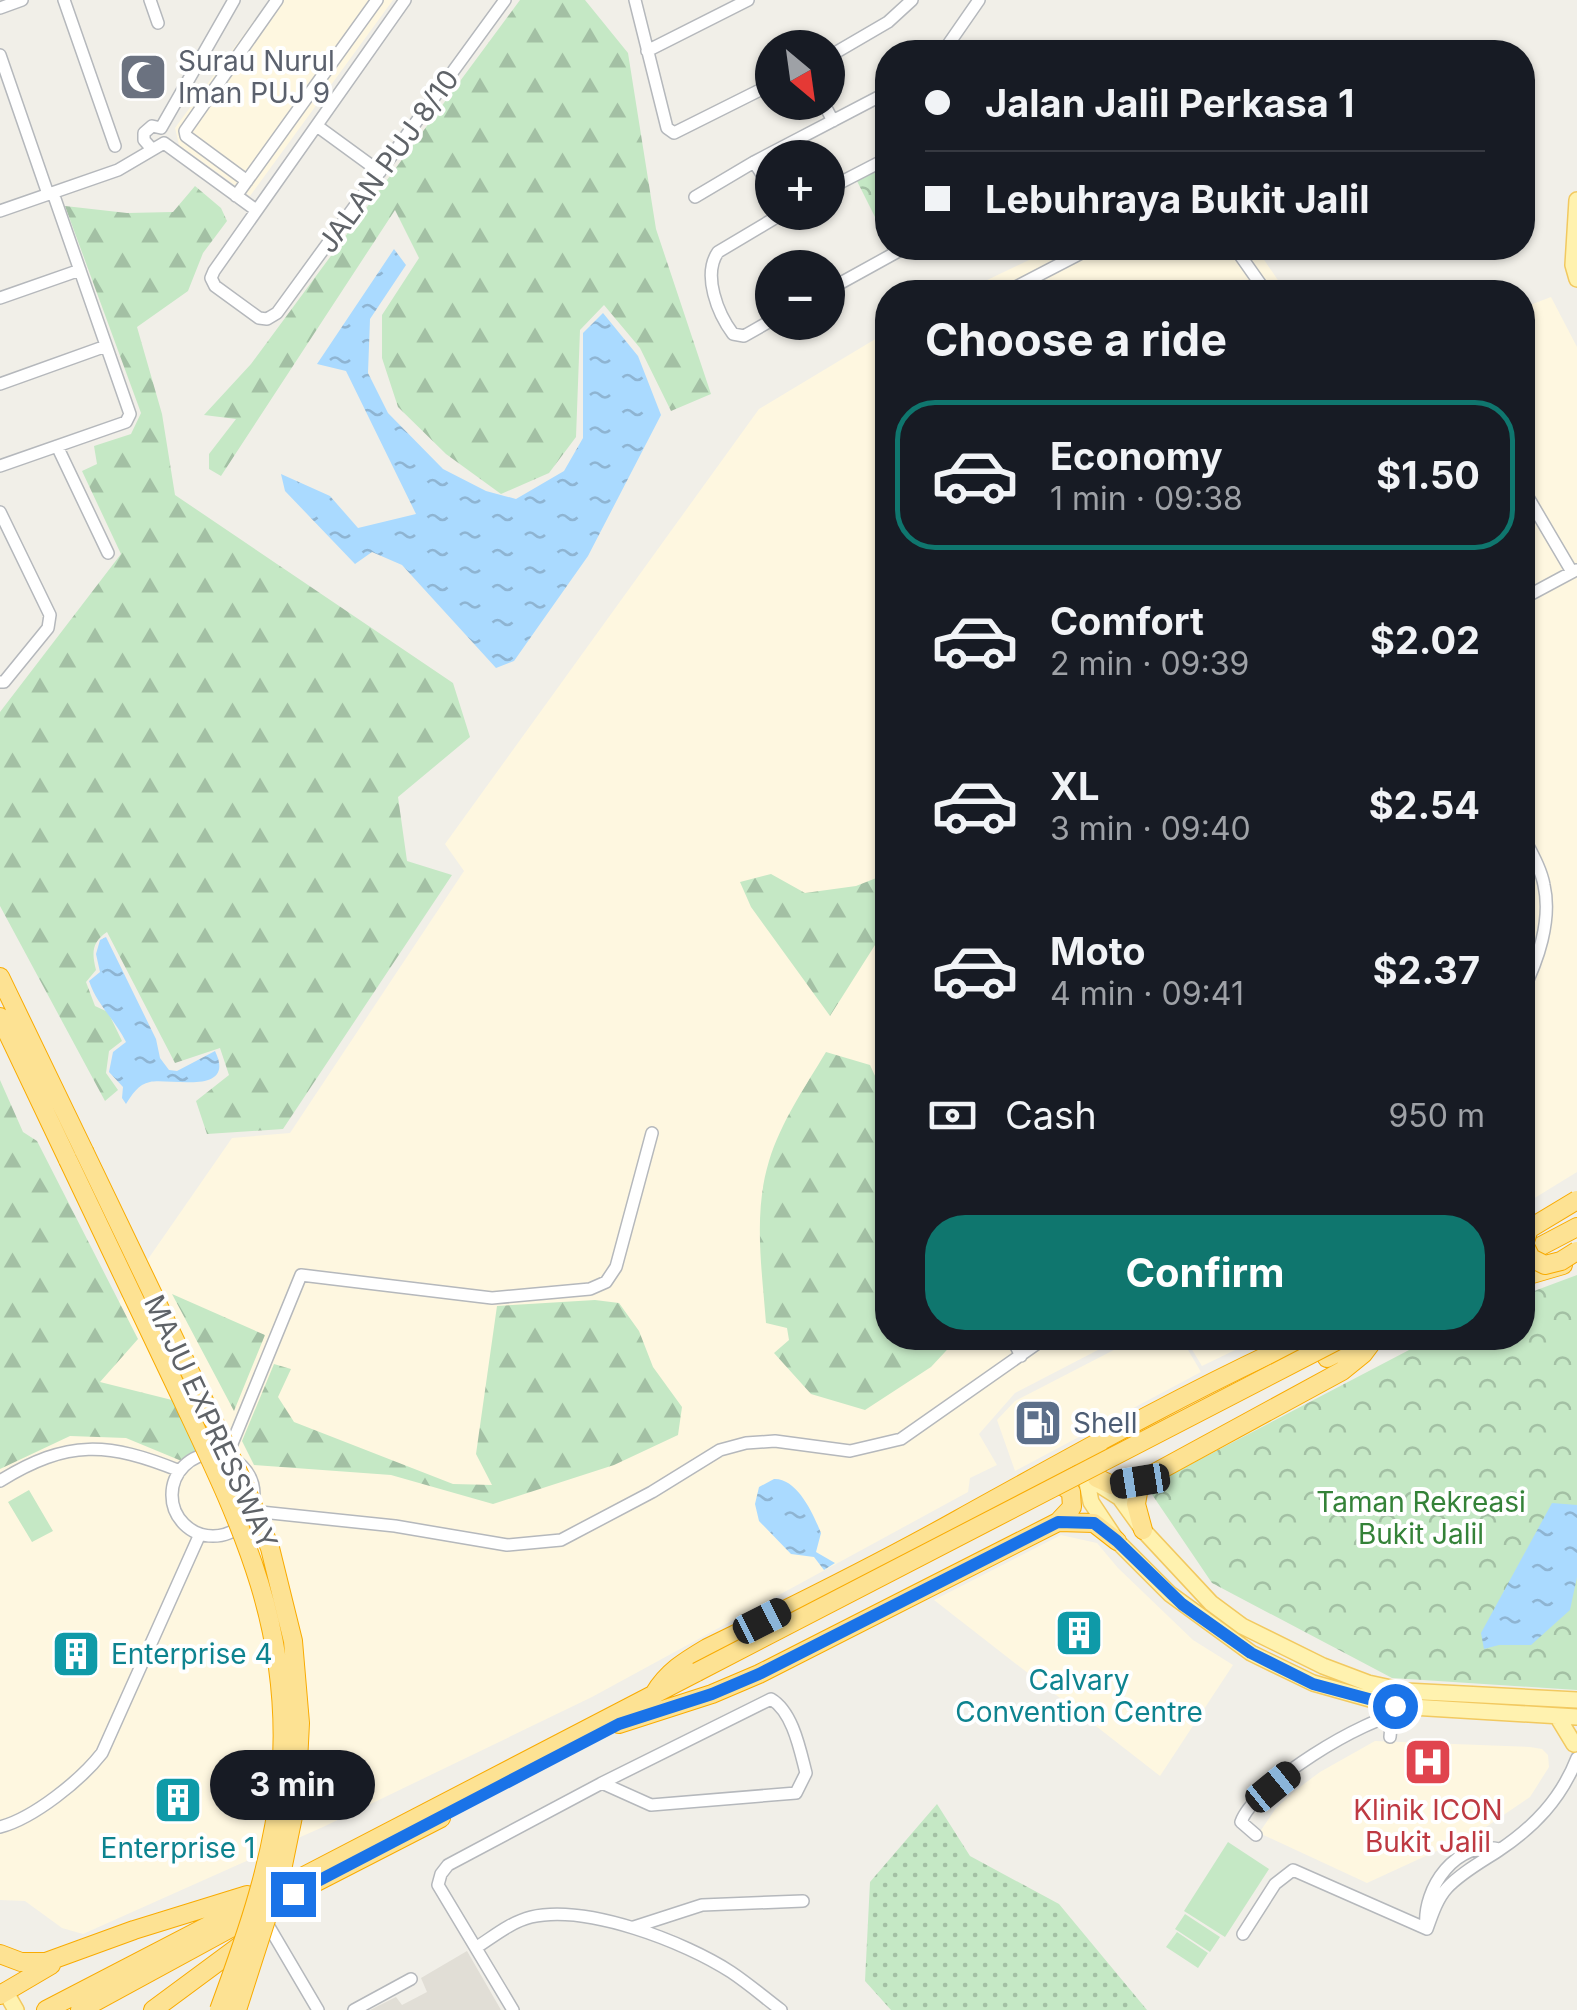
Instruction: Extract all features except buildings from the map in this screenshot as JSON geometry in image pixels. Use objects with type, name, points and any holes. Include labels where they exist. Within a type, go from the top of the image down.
[{"type":"highway","name":"MAJU EXPRESSWAY","points":[[0,977],[246,1539],[269,1610],[276,1648],[282,1740],[274,1826],[252,1915],[219,2010]]},
{"type":"highway","name":"MAJU EXPRESSWAY","points":[[0,1017],[76,1155],[244,1484],[270,1548],[293,1641],[300,1723],[296,1802],[282,1870],[237,2010]]},
{"type":"highway","points":[[1535,1225],[1577,1200]]},
{"type":"highway","points":[[1535,1236],[1577,1214]]},
{"type":"highway","points":[[1535,1249],[1577,1227]]},
{"type":"highway","points":[[1535,1260],[1553,1264],[1577,1255]]},
{"type":"highway","points":[[1535,1272],[1577,1255]]},
{"type":"highway","points":[[654,1694],[680,1664],[1278,1350]]},
{"type":"highway","points":[[46,2010],[619,1724],[700,1677],[1319,1350]]},
{"type":"highway","points":[[80,2010],[290,1889],[654,1694],[700,1677],[1344,1350]]},
{"type":"highway","points":[[1098,1442],[1094,1462],[1098,1478],[1112,1485],[1140,1481],[1342,1371],[1366,1350]]},
{"type":"highway","points":[[619,1724],[712,1694],[759,1674],[1058,1522],[1072,1507],[1071,1492],[1058,1480],[1036,1475]]},
{"type":"highway","points":[[1140,1481],[1136,1504],[1144,1530]]},
{"type":"highway","points":[[1058,1522],[1094,1523],[1117,1541]]},
{"type":"highway","points":[[153,2010],[268,1925],[290,1889]]},
{"type":"highway","points":[[0,1954],[30,1963],[68,1955],[134,1930],[290,1889]]},
{"type":"highway","points":[[7,1996],[68,1955]]},
{"type":"main road","points":[[1577,200],[1577,279]]},
{"type":"main road","points":[[1098,1442],[1083,1458],[1087,1493],[1117,1541],[1170,1594],[1251,1653],[1313,1684],[1411,1711],[1568,1706]]},
{"type":"main road","points":[[1060,1462],[1120,1498],[1195,1588],[1222,1612],[1323,1666],[1368,1683],[1405,1691],[1568,1706],[1577,1717]]},
{"type":"main road","points":[[1098,1514],[1101,1502],[1120,1498]]},
{"type":"main road","points":[[1568,1706],[1576,1754]]},
{"type":"street","points":[[0,8],[22,0]]},
{"type":"street","points":[[64,0],[115,146]]},
{"type":"street","points":[[150,0],[158,23]]},
{"type":"street","points":[[160,128],[234,0]]},
{"type":"street","points":[[247,181],[186,136],[184,130],[277,0]]},
{"type":"street","points":[[236,196],[377,0]]},
{"type":"street","points":[[0,211],[118,170],[157,145],[165,133],[152,126],[144,133],[144,140],[157,145],[256,210],[406,0]]},
{"type":"street","name":"JALAN PUJ 8/10","points":[[256,210],[211,278],[215,286],[259,318],[268,319],[277,314],[504,0]]},
{"type":"street","points":[[634,0],[668,128],[674,133],[755,92]]},
{"type":"street","points":[[845,47],[888,22],[912,0]]},
{"type":"street","points":[[952,40],[980,0]]},
{"type":"street","points":[[647,51],[739,2]]},
{"type":"street","points":[[0,55],[130,414],[126,422],[0,466]]},
{"type":"street","points":[[694,197],[875,99]]},
{"type":"street","points":[[317,126],[380,172]]},
{"type":"street","points":[[845,181],[875,165]]},
{"type":"street","points":[[755,230],[718,252],[711,261],[713,287],[723,321],[733,334],[744,336],[755,330]]},
{"type":"street","points":[[845,281],[882,260]]},
{"type":"street","points":[[1029,280],[1067,260]]},
{"type":"street","points":[[0,298],[80,270]]},
{"type":"street","points":[[0,384],[106,346]]},
{"type":"street","points":[[57,446],[108,553]]},
{"type":"street","points":[[1535,508],[1574,570],[1535,592]]},
{"type":"street","points":[[0,512],[50,615],[48,628],[2,682]]},
{"type":"street","points":[[1535,863],[1544,883],[1546,908],[1544,932],[1535,957]]},
{"type":"street","points":[[228,1457],[301,1275],[492,1298],[590,1289],[606,1282],[616,1268],[652,1133]]},
{"type":"street","points":[[1017,1350],[1020,1356]]},
{"type":"street","points":[[250,1511],[394,1526],[507,1545],[541,1544],[578,1533],[720,1450],[775,1441],[850,1451],[901,1438],[1028,1350]]},
{"type":"street","points":[[0,1482],[65,1452],[100,1447],[133,1453],[180,1471]]},
{"type":"street","points":[[202,1456],[228,1457],[250,1479],[250,1511],[235,1529],[212,1536],[200,1534],[186,1526],[173,1504],[173,1487],[180,1471],[202,1456]]},
{"type":"street","points":[[0,1837],[5,1825],[68,1786],[102,1752],[200,1534]]},
{"type":"street","points":[[513,2010],[438,1885],[448,1865],[602,1783],[631,1768],[772,1699],[797,1740],[806,1773],[796,1793],[652,1805],[602,1783]]},
{"type":"street","points":[[1363,1726],[1370,1716],[1369,1701]]},
{"type":"street","points":[[1256,1834],[1241,1822],[1256,1801],[1316,1753],[1381,1718],[1411,1711]]},
{"type":"street","points":[[1390,1737],[1391,1726],[1411,1711]]},
{"type":"street","points":[[1243,1934],[1274,1884],[1293,1870],[1427,1929],[1448,1886],[1500,1850],[1547,1810],[1565,1787],[1576,1754],[1577,1717]]},
{"type":"street","points":[[631,1768],[627,1777],[632,1799]]},
{"type":"street","points":[[634,1926],[702,1905],[803,1902]]},
{"type":"street","points":[[476,1947],[528,1918],[548,1914],[589,1916],[634,1926],[729,1971],[782,2010]]},
{"type":"street","points":[[268,1925],[318,2010]]},
{"type":"street","points":[[354,2010],[411,1978]]},
{"type":"shaded area","points":[[269,0],[393,0],[250,196],[179,145],[175,128]]},
{"type":"shaded area","points":[[1029,260],[1264,260],[1278,280],[987,280]]},
{"type":"shaded area","points":[[1551,297],[1577,347],[1577,1172],[1535,1198],[1535,303]]},
{"type":"shaded area","points":[[875,339],[875,1350],[1098,1350],[1015,1393],[979,1434],[997,1465],[970,1478],[968,1492],[592,1697],[323,1827],[83,1934],[62,1928],[25,1901],[0,1900],[0,1448],[85,1350],[232,1138],[290,1133],[464,871],[445,844],[759,409]]},
{"type":"shaded area","points":[[1114,1350],[1188,1350],[1201,1372],[1015,1471],[997,1420],[1015,1401]]},
{"type":"shaded area","points":[[1192,1350],[1235,1350],[1202,1366]]},
{"type":"shaded area","name":"Calvary Convention Centre","points":[[1061,1535],[1097,1543],[1193,1640],[1233,1665],[1160,1776],[934,1600]]},
{"type":"shaded area","points":[[1375,1741],[1530,1747],[1542,1749],[1548,1755],[1549,1767],[1530,1797],[1480,1831],[1367,1883],[1259,1833],[1276,1808],[1296,1790]]},
{"type":"shaded area","points":[[467,1951],[501,2010],[370,2010],[396,1997],[402,2005],[427,1992],[421,1978]]},
{"type":"green space","points":[[520,0],[585,0],[628,53],[656,229],[711,394],[671,411],[640,348],[604,305],[580,330],[576,437],[549,473],[501,494],[446,454],[398,407],[382,358],[382,315],[419,258],[395,210],[221,476],[209,469],[209,454],[236,419],[204,415],[251,364]]},
{"type":"green space","points":[[875,167],[875,217],[855,177]]},
{"type":"green space","points":[[195,186],[221,208],[227,221],[203,253],[188,291],[137,327],[162,414],[175,495],[453,683],[470,737],[398,797],[407,861],[452,875],[283,1129],[207,1134],[196,1101],[229,1075],[220,1048],[175,1063],[107,932],[95,944],[96,970],[86,982],[95,1006],[108,1012],[122,1041],[109,1051],[106,1073],[118,1090],[105,1101],[0,906],[0,712],[121,554],[82,471],[97,464],[94,446],[131,434],[141,413],[65,206],[127,213],[173,212]]},
{"type":"green space","points":[[771,874],[805,893],[856,886],[875,879],[875,945],[830,1016],[751,907],[740,882]]},
{"type":"green space","points":[[826,1052],[870,1065],[875,1076],[875,1350],[947,1350],[931,1367],[865,1410],[811,1394],[774,1353],[789,1340],[787,1328],[766,1323],[761,1201],[769,1161],[794,1105]]},
{"type":"green space","points":[[0,1080],[23,1132],[37,1141],[138,1339],[100,1382],[176,1401],[199,1452],[184,1462],[126,1438],[70,1436],[0,1469]]},
{"type":"green space","name":"Taman Rekreasi Bukit Jalil","points":[[1577,1275],[1577,1690],[1392,1678],[1212,1583],[1147,1487],[1409,1350],[1535,1350],[1535,1291]]},
{"type":"green space","points":[[172,1294],[265,1335],[234,1411]]},
{"type":"green space","points":[[595,1300],[619,1303],[639,1331],[653,1367],[682,1407],[678,1435],[614,1465],[493,1504],[391,1475],[254,1465],[242,1441],[274,1364],[291,1369],[278,1397],[294,1422],[453,1484],[492,1485],[476,1454],[497,1306]]},
{"type":"green space","points":[[29,1490],[53,1531],[32,1542],[8,1502]]},
{"type":"green space","points":[[937,1804],[970,1856],[1059,1904],[1147,2010],[891,2010],[865,1981],[870,1882]]},
{"type":"green space","points":[[1228,1842],[1269,1869],[1225,1937],[1184,1911]]},
{"type":"green space","points":[[1185,1914],[1220,1937],[1210,1952],[1175,1929]]},
{"type":"green space","points":[[1177,1932],[1208,1953],[1198,1968],[1166,1947]]},
{"type":"water","points":[[394,249],[406,265],[370,319],[368,373],[388,413],[443,469],[486,491],[516,499],[564,471],[583,438],[583,333],[603,313],[638,356],[661,415],[588,556],[514,661],[496,668],[402,565],[372,552],[355,564],[285,491],[281,474],[330,496],[358,528],[416,514],[346,371],[317,364]]},
{"type":"water","points":[[106,937],[169,1070],[177,1071],[215,1051],[217,1074],[198,1082],[146,1083],[126,1104],[123,1087],[109,1072],[113,1052],[126,1042],[89,981],[100,972],[96,954],[100,940]]},
{"type":"water","points":[[774,1479],[790,1484],[809,1507],[821,1533],[816,1552],[835,1563],[824,1570],[814,1557],[791,1554],[759,1521],[755,1504],[759,1487]]},
{"type":"water","points":[[1552,1503],[1577,1505],[1577,1577],[1570,1610],[1531,1645],[1484,1649],[1481,1633]]},
{"type":"place","name":"Surau Nurul Iman PUJ 9","points":[[143,77]]},
{"type":"place","name":"Shell","points":[[1038,1423]]},
{"type":"place","name":"Calvary Convention Centre","points":[[1079,1633]]},
{"type":"place","name":"Enterprise 4","points":[[76,1654]]},
{"type":"place","name":"Klinik ICON Bukit Jalil","points":[[1428,1762]]},
{"type":"place","name":"Enterprise 1","points":[[178,1800]]},
{"type":"route","points":[[293,1894],[619,1724],[712,1694],[759,1674],[1058,1522],[1094,1523],[1182,1604],[1251,1653],[1313,1684],[1395,1706]]}]
